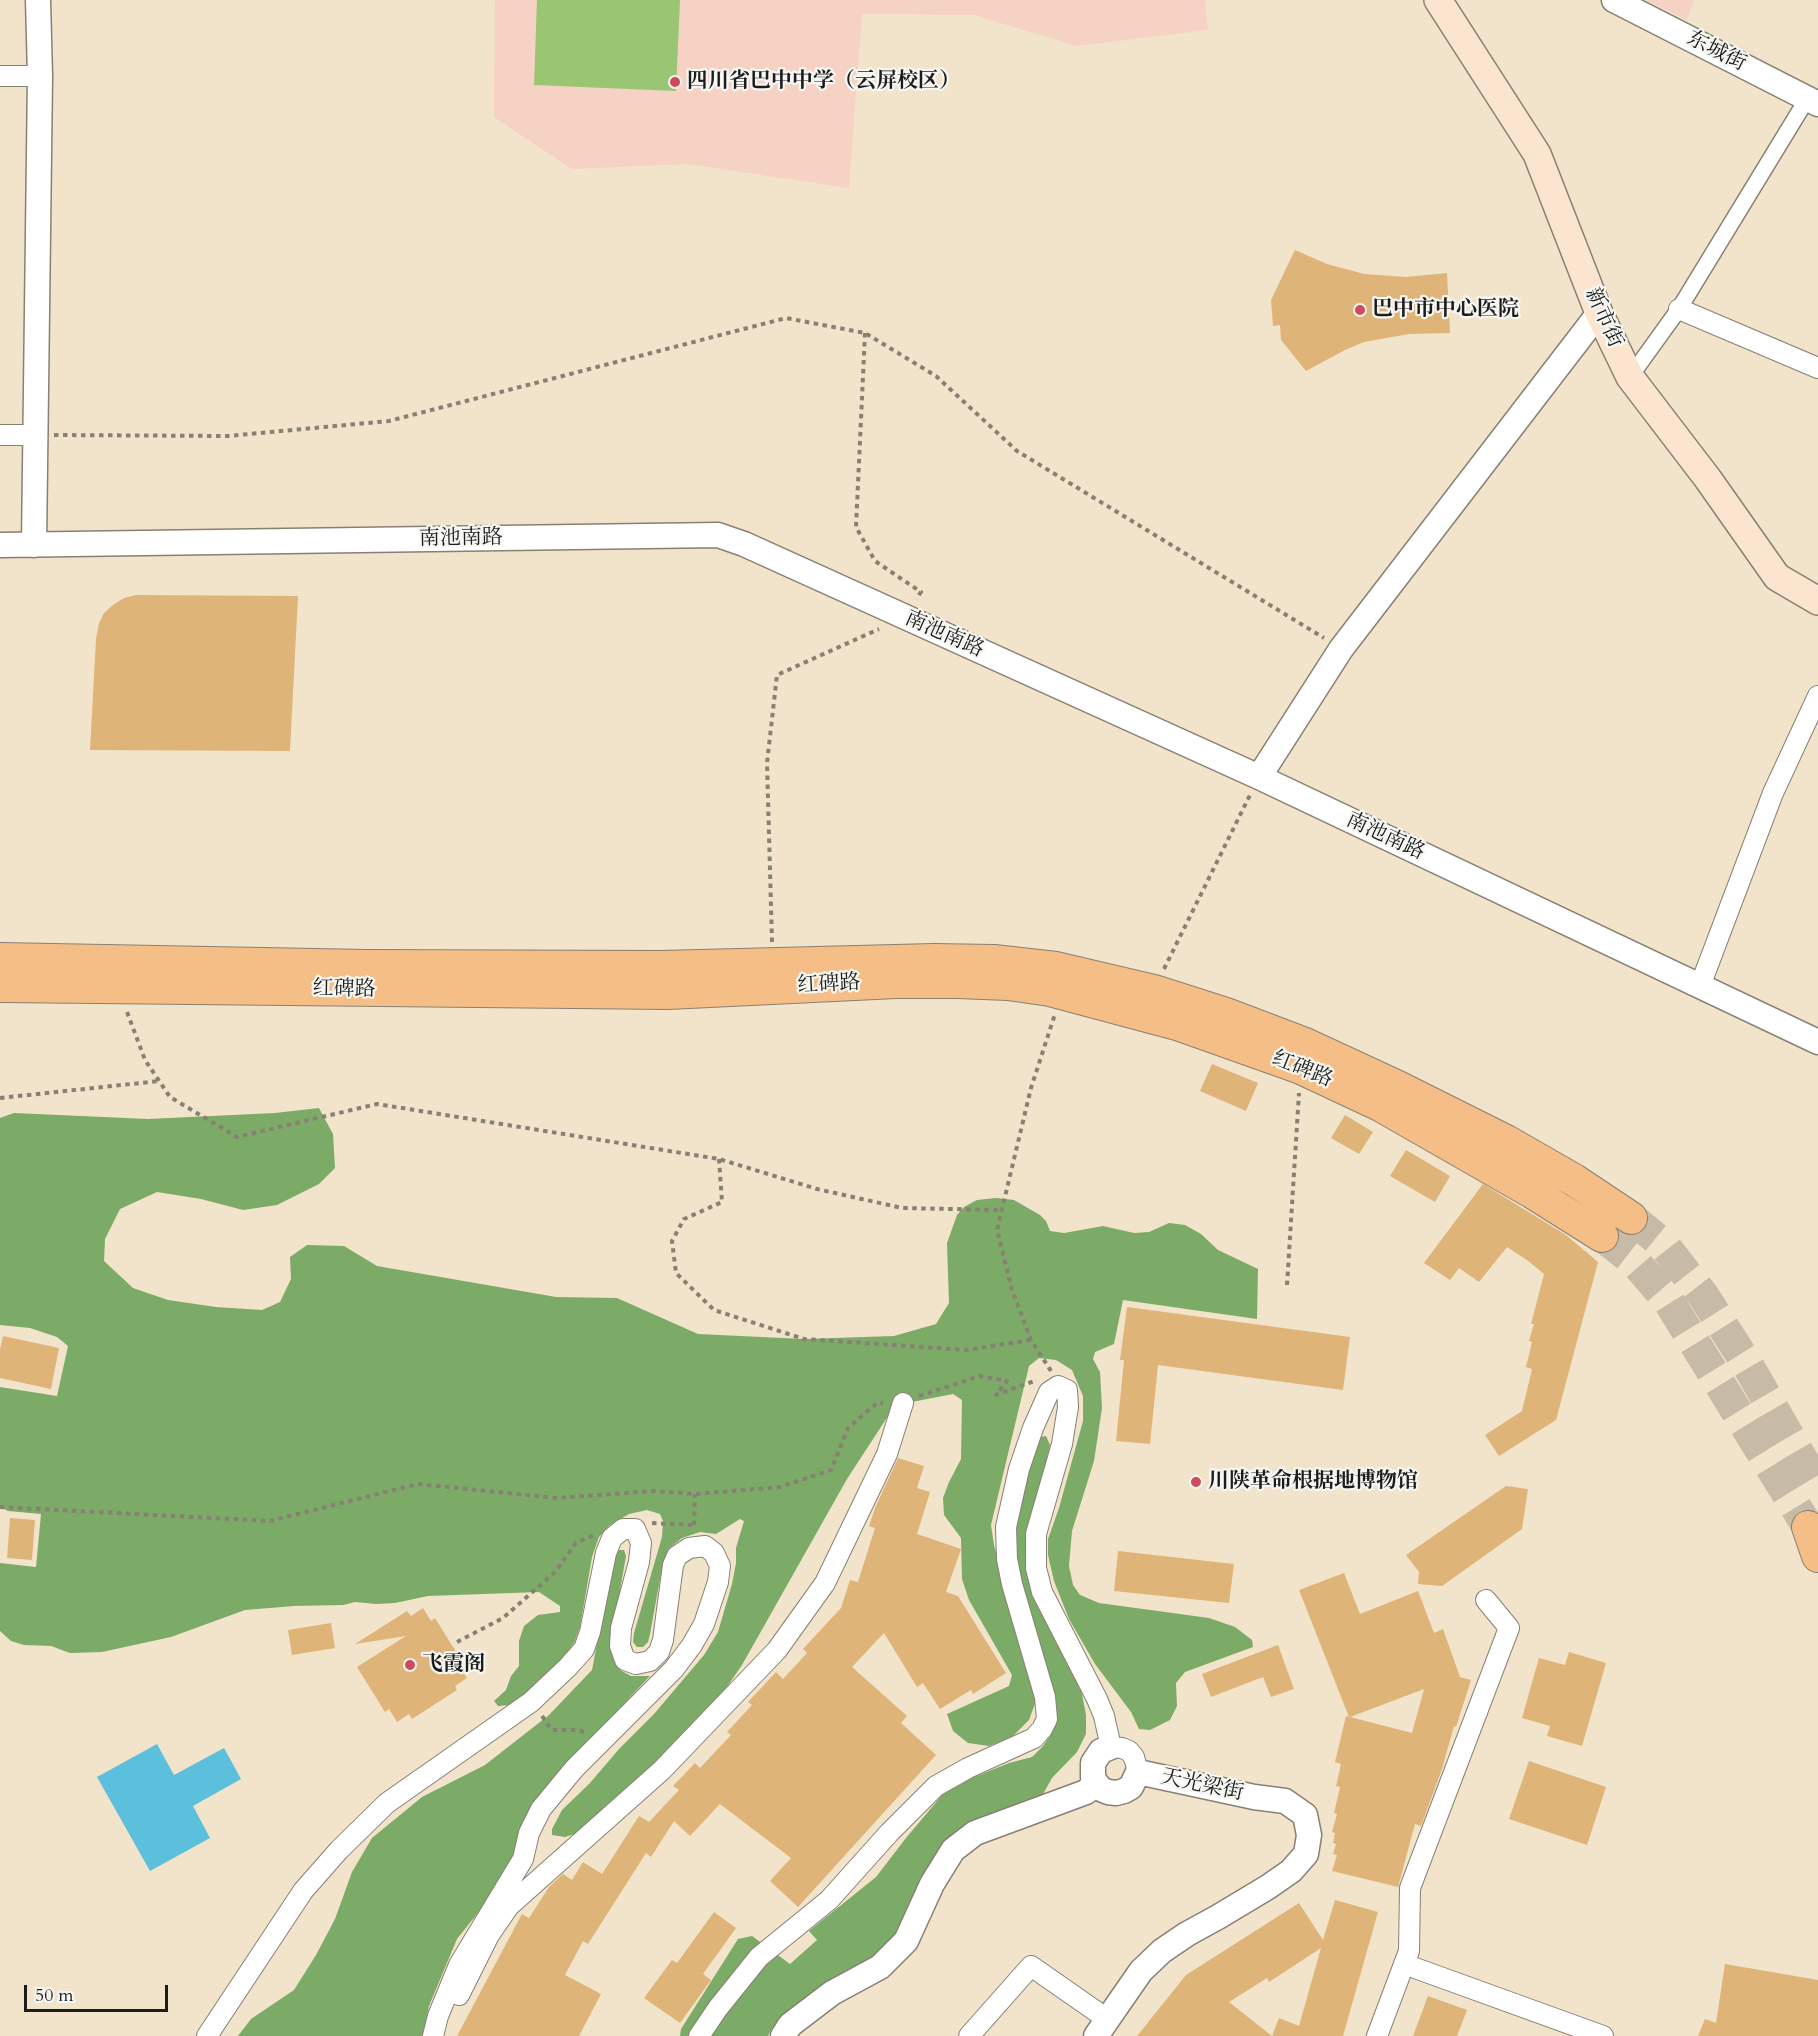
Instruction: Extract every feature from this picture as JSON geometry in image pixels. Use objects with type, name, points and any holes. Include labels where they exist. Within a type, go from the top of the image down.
[{"type":"main road","name":"新市街","points":[[1438,0],[1537,154],[1599,313],[1630,376],[1708,479],[1777,577],[1818,601]]},
{"type":"main road","points":[[0,959],[390,966],[661,967],[934,960],[994,961],[1056,968],[1154,991],[1226,1014],[1305,1044],[1506,1141],[1574,1180],[1631,1218]]},
{"type":"main road","name":"红碑路","points":[[0,986],[668,993],[896,982],[1008,984],[1059,992],[1177,1024],[1301,1068],[1380,1105],[1532,1192],[1602,1236]]},
{"type":"main road","points":[[1808,1527],[1818,1556]]},
{"type":"street","points":[[34,545],[40,76],[38,0]]},
{"type":"street","name":"东城街","points":[[1614,0],[1812,101]]},
{"type":"street","points":[[0,76],[40,76]]},
{"type":"street","points":[[1630,376],[1679,309],[1812,101]]},
{"type":"street","points":[[1679,309],[1818,368]]},
{"type":"street","points":[[1259,777],[1341,648],[1599,313]]},
{"type":"street","points":[[0,435],[35,435]]},
{"type":"street","name":"南池南路","points":[[0,545],[718,535],[744,544],[1259,777],[1818,1042]]},
{"type":"street","points":[[1700,986],[1773,793],[1818,696]]},
{"type":"street","points":[[1048,1377],[1067,1390],[1068,1407],[1062,1444],[1036,1534],[1036,1568],[1041,1592],[1098,1699],[1111,1747]]},
{"type":"street","points":[[699,2036],[718,2008],[759,1957],[829,1900],[889,1833],[936,1786],[968,1768],[1034,1738],[1042,1729],[1047,1719],[1045,1697],[1012,1584],[1007,1559],[1006,1527],[1019,1469],[1048,1392],[1048,1377]]},
{"type":"street","points":[[442,2036],[458,1996],[484,1945],[509,1906],[662,1770],[777,1650],[812,1602],[825,1583],[887,1454],[903,1403]]},
{"type":"street","points":[[207,2036],[303,1891],[339,1850],[387,1803],[531,1702],[584,1649],[590,1632],[606,1553],[612,1538],[623,1529],[635,1529],[641,1543],[639,1562],[621,1628],[620,1646],[625,1660],[636,1664],[650,1661],[659,1652],[663,1640],[673,1565],[677,1556],[689,1548],[705,1546],[714,1553],[720,1566],[718,1582],[704,1624],[674,1669],[605,1737],[541,1809],[529,1833],[523,1859],[459,1965],[438,2016],[433,2036]]},
{"type":"street","points":[[1377,2036],[1409,1951],[1410,1888],[1509,1628],[1486,1600]]},
{"type":"street","points":[[783,2036],[790,2025],[832,1994],[880,1967],[906,1941],[932,1884],[953,1851],[975,1833],[1086,1792],[1096,1783],[1092,1763],[1101,1751],[1111,1747],[1129,1751],[1137,1765],[1138,1773]]},
{"type":"street","name":"天光梁街","points":[[1096,1783],[1101,1789],[1116,1793],[1131,1787],[1138,1773],[1254,1797],[1285,1801],[1305,1815],[1309,1835],[1306,1854],[1291,1871],[1162,1951],[1141,1971],[1102,2027]]},
{"type":"street","points":[[1404,1964],[1603,2036]]},
{"type":"street","points":[[969,2036],[1031,1966],[1102,2027]]},
{"type":"path","points":[[35,435],[228,436],[390,421],[786,318],[865,333],[936,376],[1017,451],[1341,648]]},
{"type":"path","points":[[772,963],[767,763],[777,675],[905,618],[921,592],[874,561],[856,527],[865,333]]},
{"type":"path","points":[[1154,991],[1259,777]]},
{"type":"path","points":[[118,987],[145,1060],[170,1097],[237,1137],[377,1104],[719,1159],[817,1189],[902,1208],[1001,1210]]},
{"type":"path","points":[[0,1507],[270,1521],[418,1484],[556,1498],[652,1491],[695,1494],[780,1487],[831,1470],[848,1428],[877,1403],[903,1403],[929,1391],[980,1376],[1006,1381],[996,1395],[1048,1377],[1030,1340],[1012,1290],[997,1230],[1031,1088],[1053,1023],[1059,992]]},
{"type":"path","points":[[1287,1285],[1301,1068]]},
{"type":"path","points":[[0,1098],[159,1081]]},
{"type":"path","points":[[719,1159],[722,1202],[684,1219],[672,1241],[676,1273],[714,1311],[804,1339],[966,1350],[1030,1340]]},
{"type":"path","points":[[695,1494],[696,1547]]},
{"type":"path","points":[[646,1523],[694,1525]]},
{"type":"path","points":[[457,1642],[503,1618],[555,1572],[576,1543],[604,1530]]},
{"type":"path","points":[[531,1702],[552,1730],[576,1730],[605,1737]]},
{"type":"shaded area","name":"四川省巴中中学（云屏校区）","points":[[495,0],[1205,0],[1208,30],[1077,46],[974,15],[862,14],[849,188],[689,164],[572,169],[494,117]]},
{"type":"shaded area","points":[[1645,0],[1694,0],[1687,20]]},
{"type":"green space","points":[[537,0],[680,0],[676,91],[534,85]]},
{"type":"green space","points":[[319,1108],[333,1134],[335,1168],[319,1184],[277,1205],[243,1210],[201,1199],[157,1192],[120,1209],[105,1239],[104,1261],[133,1288],[168,1300],[216,1307],[262,1310],[280,1302],[291,1279],[290,1257],[307,1245],[344,1246],[377,1266],[556,1297],[617,1298],[698,1334],[804,1339],[894,1336],[936,1324],[949,1303],[947,1243],[957,1215],[964,1207],[977,1200],[996,1198],[1014,1200],[1040,1215],[1046,1221],[1050,1231],[1064,1233],[1103,1226],[1134,1233],[1149,1232],[1169,1223],[1185,1225],[1201,1234],[1218,1250],[1258,1269],[1257,1319],[1123,1300],[1114,1344],[1095,1352],[1093,1359],[1100,1372],[1102,1408],[1094,1461],[1072,1531],[1069,1566],[1073,1585],[1080,1595],[1099,1603],[1209,1618],[1235,1627],[1252,1640],[1253,1647],[1185,1672],[1176,1683],[1177,1706],[1170,1720],[1150,1730],[1139,1729],[1131,1712],[1095,1664],[1069,1619],[1054,1581],[1048,1555],[1048,1539],[1083,1421],[1083,1396],[1072,1370],[1056,1360],[1039,1358],[1029,1366],[991,1525],[994,1545],[1036,1701],[1029,1720],[1013,1736],[989,1746],[968,1743],[953,1731],[947,1714],[1009,1686],[1012,1675],[969,1600],[962,1579],[961,1538],[944,1515],[943,1498],[961,1459],[962,1400],[953,1394],[912,1402],[890,1413],[847,1479],[742,1665],[718,1700],[613,1805],[581,1832],[565,1837],[552,1835],[552,1829],[562,1810],[654,1714],[704,1655],[718,1632],[732,1584],[736,1548],[744,1521],[740,1519],[716,1534],[700,1532],[682,1538],[668,1549],[662,1568],[648,1642],[643,1647],[637,1647],[633,1642],[634,1633],[662,1537],[663,1521],[660,1514],[647,1510],[629,1514],[610,1525],[599,1537],[592,1557],[580,1627],[574,1643],[563,1659],[535,1687],[511,1705],[498,1706],[494,1701],[506,1690],[511,1676],[519,1666],[519,1641],[524,1626],[538,1615],[560,1612],[560,1606],[539,1592],[428,1596],[395,1603],[355,1602],[343,1605],[245,1610],[171,1637],[102,1652],[70,1653],[51,1646],[24,1645],[11,1641],[0,1631],[0,1563],[36,1567],[41,1514],[8,1511],[0,1507],[0,1387],[57,1396],[68,1346],[57,1337],[30,1328],[0,1325],[0,1118],[14,1113],[148,1119],[275,1113]]},
{"type":"green space","points":[[1046,1436],[1050,1445],[1030,1533],[1035,1595],[1081,1689],[1086,1715],[1086,1734],[1077,1752],[1052,1778],[1042,1796],[978,1818],[953,1835],[931,1864],[895,1940],[869,1961],[792,2008],[768,2036],[680,2036],[681,2029],[738,1939],[752,1936],[790,1964],[817,1940],[809,1931],[876,1877],[943,1794],[972,1778],[1009,1763],[1032,1757],[1052,1733],[1055,1715],[1014,1569],[1013,1536],[1023,1483],[1040,1437]]},
{"type":"green space","points":[[619,1550],[624,1550],[626,1556],[610,1647],[614,1662],[620,1670],[631,1676],[650,1676],[561,1770],[531,1806],[517,1856],[489,1899],[457,1939],[429,2006],[423,2036],[238,2036],[251,2019],[294,1990],[335,1919],[352,1872],[372,1838],[422,1797],[485,1765],[549,1715],[592,1670],[613,1559]]},
{"type":"water","points":[[157,1744],[174,1775],[224,1748],[241,1779],[193,1806],[210,1838],[150,1871],[97,1777]]},
{"type":"building","name":"巴中市中心医院","points":[[1295,250],[1327,264],[1364,274],[1406,277],[1447,273],[1450,333],[1409,334],[1364,342],[1306,371],[1281,340],[1280,325],[1273,326],[1271,300]]},
{"type":"building","points":[[136,595],[298,596],[290,751],[90,750],[96,639],[99,623],[104,613],[113,605],[124,598]]},
{"type":"building","points":[[1212,1064],[1258,1083],[1246,1111],[1200,1091]]},
{"type":"building","points":[[1345,1115],[1373,1132],[1359,1154],[1331,1138]]},
{"type":"building","points":[[1406,1150],[1450,1176],[1435,1202],[1390,1176]]},
{"type":"building","points":[[1483,1184],[1566,1235],[1598,1262],[1556,1420],[1499,1456],[1485,1435],[1522,1411],[1532,1369],[1526,1367],[1532,1342],[1529,1341],[1534,1324],[1531,1324],[1544,1274],[1507,1247],[1479,1282],[1459,1268],[1450,1280],[1424,1263]]},
{"type":"building","points":[[1127,1307],[1350,1337],[1343,1390],[1158,1365],[1150,1444],[1116,1441],[1124,1360],[1120,1360]]},
{"type":"building","points":[[3,1336],[59,1348],[51,1389],[0,1378],[0,1349]]},
{"type":"building","points":[[898,1458],[924,1466],[917,1488],[930,1492],[917,1534],[961,1549],[946,1592],[958,1596],[1006,1673],[973,1694],[971,1690],[940,1709],[923,1683],[917,1687],[884,1633],[852,1667],[907,1716],[901,1723],[936,1755],[798,1907],[770,1881],[791,1858],[720,1804],[690,1836],[674,1821],[651,1857],[646,1853],[588,1944],[583,1941],[565,1975],[601,1994],[579,2036],[457,2036],[522,1914],[529,1918],[549,1887],[563,1874],[572,1880],[583,1862],[602,1874],[639,1816],[649,1822],[679,1790],[673,1786],[695,1763],[700,1768],[731,1735],[727,1732],[752,1705],[748,1702],[776,1672],[783,1679],[807,1653],[803,1649],[841,1608],[850,1580],[858,1582],[875,1528],[869,1526]]},
{"type":"building","points":[[1506,1486],[1528,1489],[1522,1529],[1442,1586],[1418,1584],[1419,1572],[1406,1555]]},
{"type":"building","points":[[10,1518],[35,1520],[32,1560],[7,1558]]},
{"type":"building","points":[[1118,1551],[1234,1564],[1229,1603],[1114,1591]]},
{"type":"building","points":[[1344,1573],[1360,1614],[1418,1591],[1434,1633],[1443,1629],[1460,1677],[1471,1680],[1421,1826],[1415,1824],[1398,1887],[1332,1871],[1337,1855],[1333,1854],[1336,1844],[1333,1843],[1335,1833],[1332,1832],[1337,1814],[1334,1813],[1340,1787],[1336,1786],[1341,1764],[1335,1762],[1346,1716],[1349,1717],[1299,1590]],"holes":[[[1424,1689],[1412,1733],[1350,1717]]]},
{"type":"building","name":"飞霞阁","points":[[423,1608],[431,1621],[435,1618],[463,1663],[459,1666],[467,1678],[455,1686],[457,1690],[412,1719],[409,1714],[397,1722],[389,1709],[385,1712],[357,1667],[406,1636],[355,1644],[407,1611],[411,1616]]},
{"type":"building","points":[[331,1623],[335,1648],[292,1655],[288,1630]]},
{"type":"building","points":[[1278,1645],[1294,1689],[1271,1697],[1263,1677],[1211,1697],[1202,1674]]},
{"type":"building","points":[[1569,1652],[1606,1663],[1582,1746],[1547,1736],[1550,1726],[1522,1718],[1539,1658],[1565,1665]]},
{"type":"building","points":[[1529,1761],[1606,1787],[1587,1845],[1509,1819]]},
{"type":"building","points":[[1335,1900],[1378,1912],[1343,2036],[1272,2036],[1137,2036],[1186,1975],[1299,1903],[1323,1940]],"holes":[[[1321,1948],[1299,2026],[1279,2018],[1272,2036],[1229,2002],[1267,1978],[1269,1982]]]},
{"type":"building","points":[[714,1912],[736,1928],[703,1974],[711,1980],[680,2023],[644,1998],[672,1960],[677,1963]]},
{"type":"building","points":[[1725,1964],[1818,1980],[1818,2036],[1698,2036],[1705,2019],[1716,2023]]},
{"type":"building","points":[[1428,1996],[1467,2010],[1457,2036],[1413,2036]]},
{"type":"tunnel","points":[[1631,1218],[1663,1244],[1703,1295],[1747,1364],[1818,1487]]},
{"type":"tunnel","points":[[1602,1236],[1634,1261],[1668,1300],[1808,1527]]},
{"type":"place","name":"四川省巴中中学（云屏校区）","points":[[675,82]]},
{"type":"place","name":"巴中市中心医院","points":[[1360,310]]},
{"type":"place","name":"川陕革命根据地博物馆","points":[[1196,1482]]},
{"type":"place","name":"飞霞阁","points":[[410,1665]]}]
